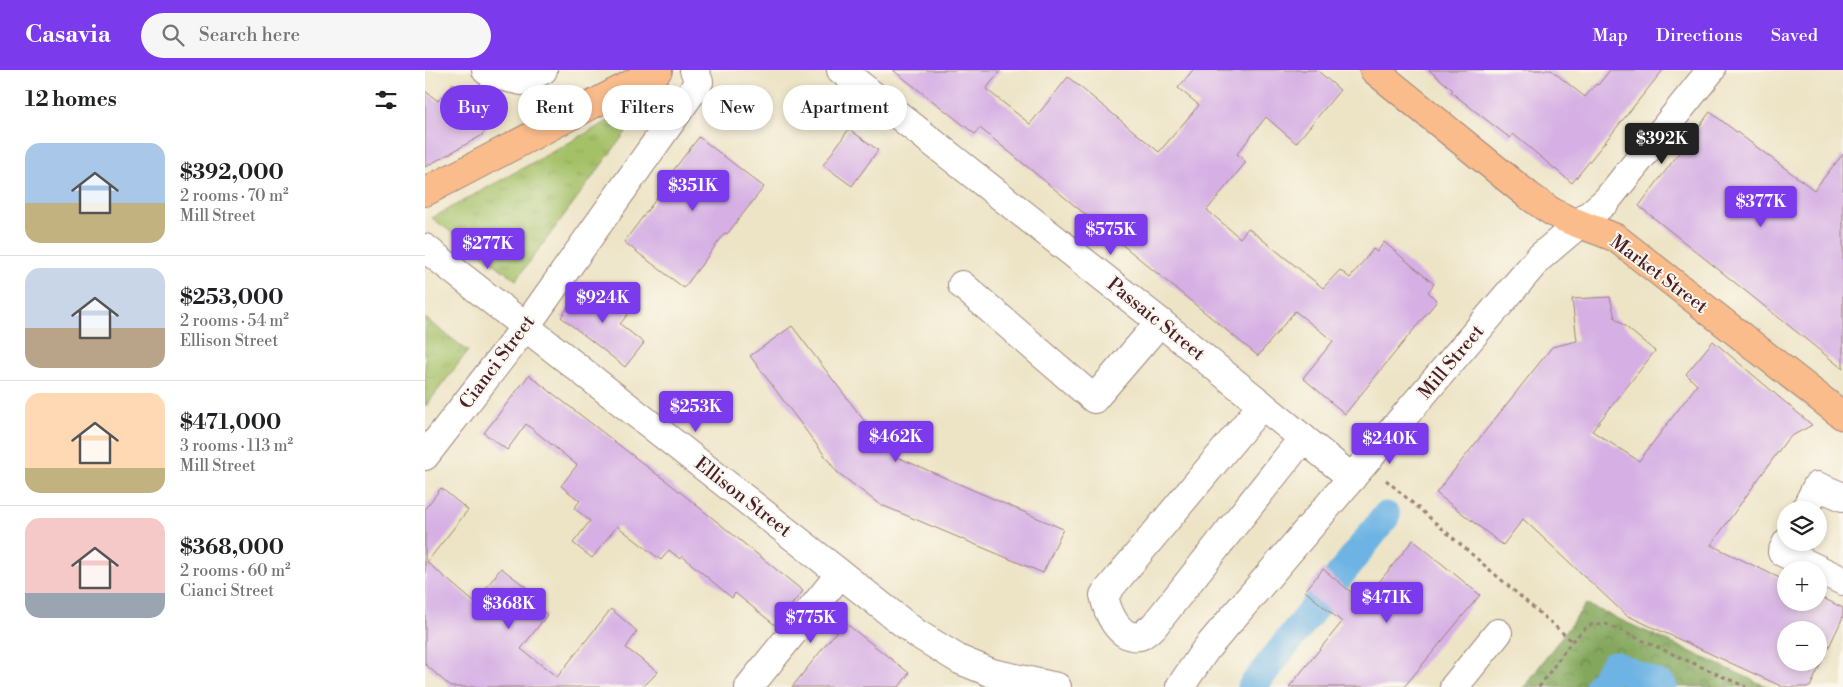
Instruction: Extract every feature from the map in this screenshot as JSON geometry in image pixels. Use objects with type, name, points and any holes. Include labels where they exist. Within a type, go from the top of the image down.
[{"type":"main road","points":[[425,192],[658,70]]},
{"type":"main road","name":"Market Street","points":[[1374,70],[1529,196],[1555,213],[1616,238],[1843,416]]},
{"type":"street","points":[[486,70],[492,74],[521,81],[543,70]]},
{"type":"street","name":"Cianci Street","points":[[425,456],[526,326],[699,82],[694,70]]},
{"type":"street","name":"Passaic Street","points":[[841,70],[1160,322],[1351,478]]},
{"type":"street","name":"Mill Street","points":[[1180,687],[1206,650],[1539,258],[1606,201],[1711,70]]},
{"type":"street","name":"Ellison Street","points":[[425,248],[917,633],[960,660],[992,673],[1057,687]]},
{"type":"street","points":[[961,285],[1094,399],[1160,322]]},
{"type":"street","points":[[1262,405],[1104,595],[1106,609],[1116,626],[1128,635],[1140,636],[1153,627],[1303,438]]},
{"type":"street","points":[[1810,501],[1817,486],[1843,498]]},
{"type":"street","points":[[1783,551],[1843,581]]},
{"type":"street","points":[[749,687],[840,574]]},
{"type":"street","points":[[1454,687],[1498,633]]},
{"type":"path","points":[[1386,479],[1572,641]]},
{"type":"path","points":[[1539,687],[1572,641],[1589,625],[1606,624],[1745,687]]},
{"type":"green space","points":[[602,124],[602,130],[627,130],[516,280],[432,218]]},
{"type":"green space","points":[[425,318],[468,351],[425,407]]},
{"type":"green space","points":[[1586,604],[1768,687],[1524,687]]},
{"type":"building","points":[[893,70],[1001,70],[986,89],[1030,124],[1068,77],[1159,152],[1199,105],[1178,88],[1193,70],[1317,70],[1340,90],[1296,143],[1266,117],[1237,154],[1246,162],[1207,210],[1240,238],[1248,228],[1323,288],[1340,270],[1350,278],[1373,249],[1377,252],[1384,242],[1434,284],[1428,292],[1437,301],[1345,414],[1303,378],[1333,341],[1295,311],[1258,356],[980,128],[975,134]]},
{"type":"building","points":[[1429,70],[1551,70],[1585,97],[1610,70],[1663,70],[1572,183],[1513,134],[1510,138],[1475,111],[1451,92],[1453,90]]},
{"type":"building","points":[[425,91],[438,101],[440,99],[440,130],[486,130],[481,136],[425,167]]},
{"type":"building","points":[[1710,112],[1814,190],[1843,154],[1843,369],[1639,206]]},
{"type":"building","points":[[848,130],[878,150],[852,186],[823,165]]},
{"type":"building","points":[[699,137],[764,187],[727,234],[725,233],[684,288],[624,242],[665,187],[662,185]]},
{"type":"building","points":[[587,282],[628,314],[620,324],[644,343],[625,367],[561,317]]},
{"type":"building","points":[[1610,297],[1615,318],[1655,351],[1592,431],[1639,461],[1697,385],[1686,374],[1713,341],[1812,425],[1788,438],[1711,545],[1777,577],[1777,611],[1827,611],[1827,600],[1843,608],[1843,617],[1827,651],[1827,621],[1777,621],[1777,671],[1818,671],[1810,687],[1783,687],[1626,615],[1523,519],[1503,545],[1436,493],[1552,347],[1577,341],[1572,299]]},
{"type":"building","points":[[792,326],[882,444],[897,457],[1063,529],[1043,573],[879,504],[837,472],[750,356]]},
{"type":"building","points":[[529,375],[659,475],[803,591],[775,625],[735,593],[732,598],[682,556],[680,559],[669,550],[661,560],[617,526],[592,558],[573,543],[590,521],[574,508],[580,501],[561,486],[577,465],[526,424],[507,450],[484,433]]},
{"type":"building","points":[[441,488],[468,510],[427,562],[475,603],[501,568],[526,587],[521,594],[547,615],[521,649],[557,677],[611,609],[637,631],[626,648],[658,672],[643,687],[451,687],[425,664],[425,509]]},
{"type":"building","points":[[1413,540],[1480,595],[1404,687],[1289,687],[1342,622],[1305,591],[1323,569],[1363,602]]},
{"type":"building","points":[[844,622],[909,673],[899,687],[792,687]]},
{"type":"waterway","points":[[1252,687],[1386,516]]},
{"type":"waterway","points":[[1599,687],[1614,665],[1663,687]]}]
